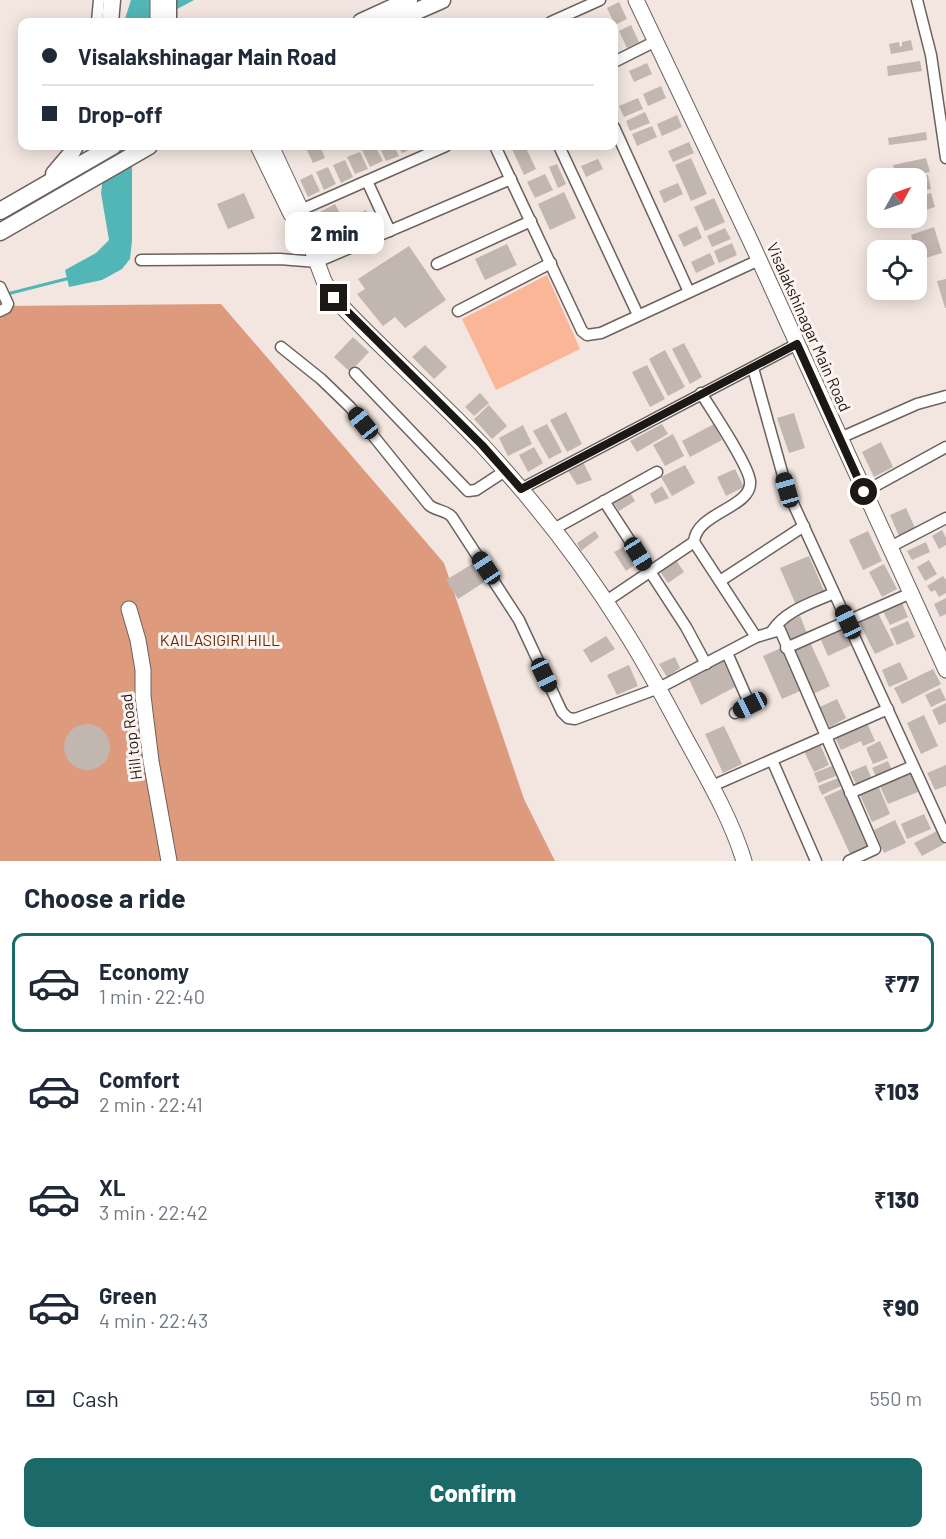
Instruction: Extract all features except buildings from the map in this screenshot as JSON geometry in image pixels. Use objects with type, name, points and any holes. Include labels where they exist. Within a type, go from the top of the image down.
[{"type":"main road","points":[[110,18],[112,0]]},
{"type":"main road","points":[[168,0],[172,18]]},
{"type":"main road","points":[[370,18],[409,0]]},
{"type":"main road","points":[[401,18],[442,0]]},
{"type":"main road","points":[[38,189],[59,170],[72,150]]},
{"type":"main road","points":[[0,211],[104,150]]},
{"type":"main road","points":[[0,232],[141,150]]},
{"type":"street","points":[[97,18],[99,0]]},
{"type":"street","points":[[118,18],[120,0]]},
{"type":"street","points":[[158,0],[158,18]]},
{"type":"street","points":[[173,18],[175,0]]},
{"type":"street","points":[[560,18],[600,0]]},
{"type":"street","name":"Visalakshinagar Main Road","points":[[636,0],[759,260],[946,670]]},
{"type":"street","points":[[917,0],[931,55],[946,158]]},
{"type":"street","points":[[618,60],[654,42]]},
{"type":"street","points":[[618,136],[689,292]]},
{"type":"street","points":[[260,150],[298,216]]},
{"type":"street","points":[[277,150],[298,216],[324,281],[334,298],[445,407],[505,471],[605,602],[623,627],[659,688],[712,786],[738,841],[744,861]]},
{"type":"street","points":[[298,216],[367,181],[437,150]]},
{"type":"street","points":[[497,150],[582,331],[587,335],[601,333],[759,260]]},
{"type":"street","points":[[561,150],[638,315]]},
{"type":"street","points":[[141,260],[280,259],[317,262],[511,179]]},
{"type":"street","points":[[367,181],[390,231]]},
{"type":"street","points":[[437,264],[531,221]]},
{"type":"street","points":[[458,311],[551,263]]},
{"type":"street","points":[[0,311],[8,304],[3,292]]},
{"type":"street","points":[[521,489],[797,344]]},
{"type":"street","points":[[281,347],[343,399],[429,505],[452,517],[519,620],[562,712],[568,718],[575,719],[659,688],[756,638],[780,630],[875,849],[849,861]]},
{"type":"street","points":[[753,368],[787,490],[913,766],[941,814],[946,837]]},
{"type":"street","points":[[355,373],[468,491],[476,490],[505,471]]},
{"type":"street","points":[[701,393],[744,466],[750,480],[750,489],[742,498],[702,524],[694,535],[694,542],[756,638]]},
{"type":"street","points":[[840,438],[917,404],[946,396]]},
{"type":"street","points":[[864,492],[946,447]]},
{"type":"street","points":[[552,530],[657,472]]},
{"type":"street","points":[[604,501],[686,627],[705,664]]},
{"type":"street","points":[[890,547],[946,518]]},
{"type":"street","points":[[720,581],[804,526]]},
{"type":"street","points":[[605,602],[694,542]]},
{"type":"street","points":[[772,631],[778,621],[786,615],[834,593]]},
{"type":"street","points":[[786,648],[911,593]]},
{"type":"street","name":"Hill top Road","points":[[129,609],[138,640],[150,751],[169,861]]},
{"type":"street","points":[[726,653],[750,705],[735,713]]},
{"type":"street","points":[[712,786],[888,709]]},
{"type":"street","points":[[772,760],[816,861]]},
{"type":"street","points":[[850,793],[913,766]]},
{"type":"shaded area","points":[[547,275],[580,349],[496,390],[462,319]]},
{"type":"green space","name":"KAILASIGIRI HILL","points":[[221,304],[444,563],[524,799],[555,861],[0,861],[0,306]]},
{"type":"water","points":[[131,0],[194,0],[160,18],[125,18]]},
{"type":"water","points":[[106,150],[132,150],[130,259],[122,269],[102,280],[69,287],[65,270],[96,253],[109,240],[101,193]]},
{"type":"waterway","points":[[7,294],[70,278]]},
{"type":"route","points":[[334,298],[482,445],[521,489],[797,344],[864,492]]}]
